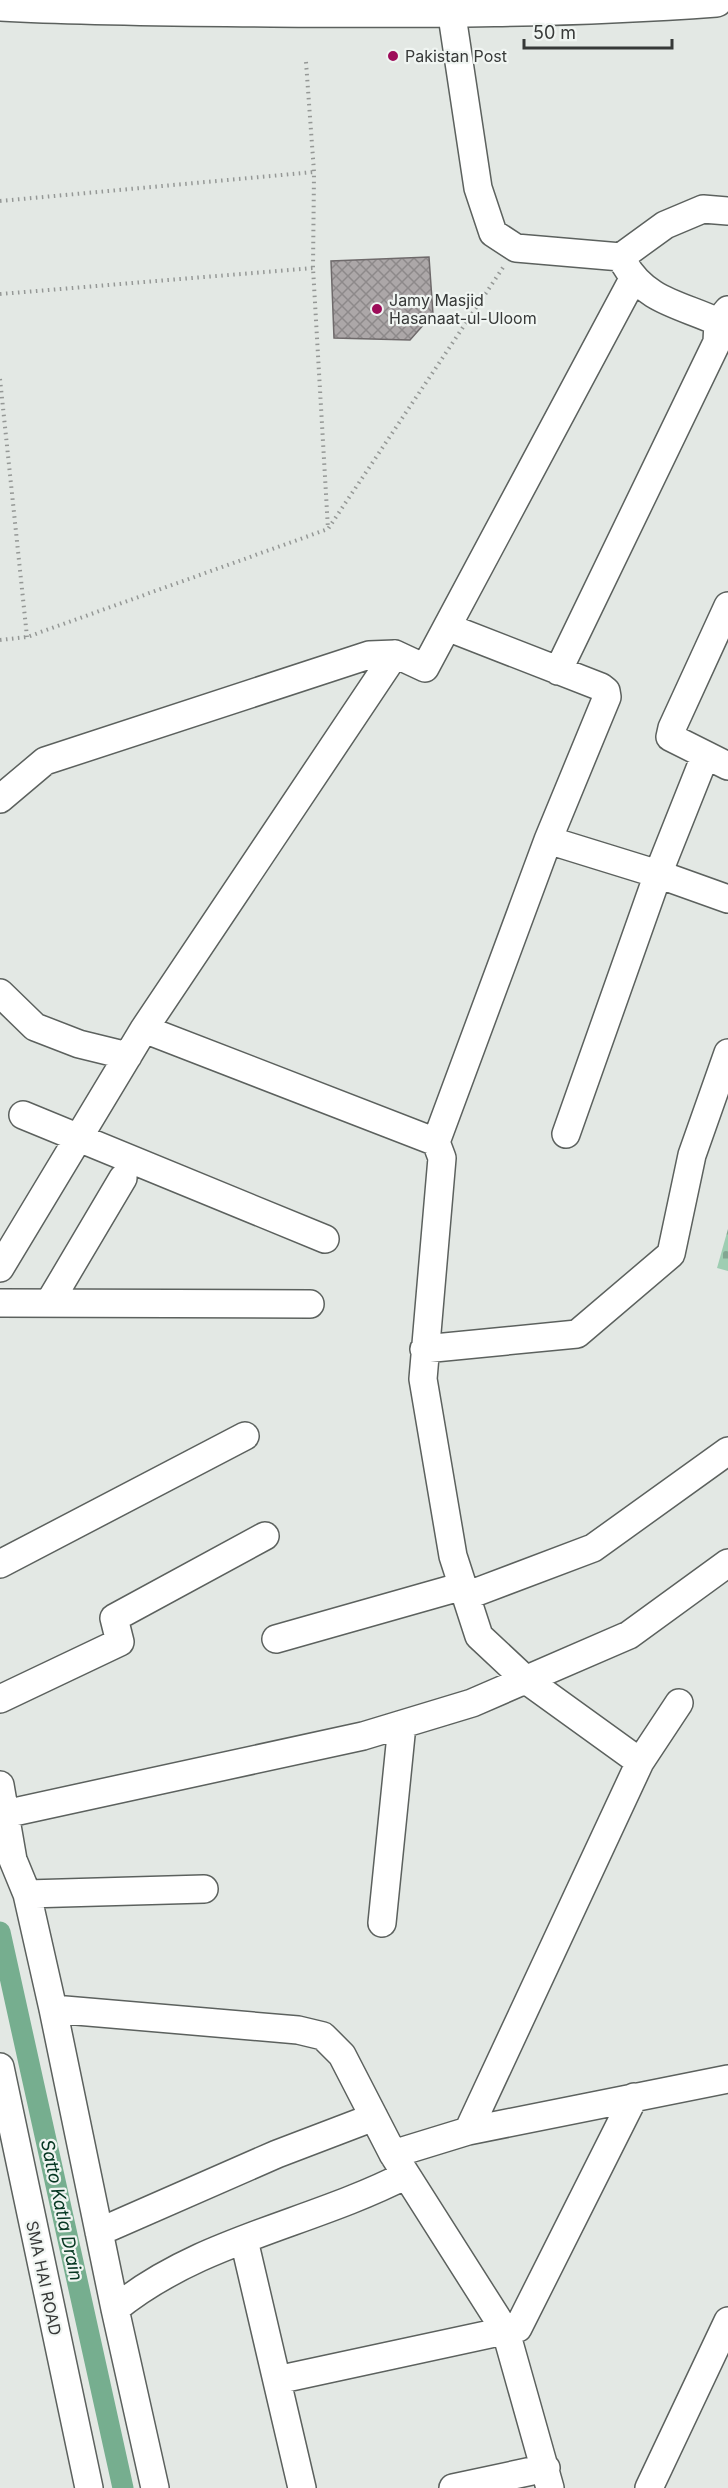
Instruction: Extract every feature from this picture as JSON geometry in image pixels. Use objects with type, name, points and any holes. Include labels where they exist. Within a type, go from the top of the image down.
[{"type":"main road","points":[[0,4],[82,8],[451,9],[616,7],[716,0]]},
{"type":"street","points":[[451,9],[478,188],[493,233],[516,248],[627,268],[656,297],[723,316],[717,342],[558,671]]},
{"type":"street","points":[[0,799],[45,761],[369,655],[395,654],[425,668],[627,268],[665,225],[703,208],[728,211]]},
{"type":"street","points":[[566,1134],[658,874],[717,761],[670,737],[728,606]]},
{"type":"street","points":[[447,627],[601,687],[606,691],[607,697],[548,840],[436,1142],[442,1158],[423,1379],[453,1556],[479,1636],[525,1679],[640,1762]]},
{"type":"street","points":[[0,1268],[144,1029],[395,654]]},
{"type":"street","points":[[548,840],[658,874],[728,899]]},
{"type":"street","points":[[0,993],[35,1027],[79,1044],[128,1056]]},
{"type":"street","points":[[144,1029],[436,1142]]},
{"type":"street","points":[[424,1349],[577,1334],[671,1254],[692,1155],[728,1053]]},
{"type":"street","points":[[23,1115],[325,1239]]},
{"type":"street","points":[[49,1303],[123,1178]]},
{"type":"street","points":[[0,1303],[310,1304]]},
{"type":"street","points":[[0,1563],[245,1436]]},
{"type":"street","points":[[276,1639],[464,1591],[593,1548],[728,1451]]},
{"type":"street","points":[[0,1699],[120,1642],[114,1618],[265,1536]]},
{"type":"street","points":[[2,1814],[363,1736],[472,1703],[629,1635],[728,1563]]},
{"type":"street","points":[[468,2131],[640,1762],[679,1703]]},
{"type":"street","points":[[382,1923],[402,1725]]},
{"type":"street","points":[[0,1785],[7,1862],[27,1894],[155,2488]]},
{"type":"street","points":[[27,1894],[204,1889]]},
{"type":"street","points":[[53,2009],[298,2030],[323,2036],[342,2055],[400,2164],[506,2332],[548,2478],[453,2488]]},
{"type":"street","name":"SMA HAI ROAD","points":[[0,2067],[89,2488]]},
{"type":"street","points":[[115,2309],[151,2281],[191,2260],[365,2194],[400,2164],[468,2131],[727,2080]]},
{"type":"street","points":[[277,2380],[518,2328],[634,2097]]},
{"type":"street","points":[[99,2232],[248,2166],[374,2117]]},
{"type":"street","points":[[244,2240],[302,2488]]},
{"type":"street","points":[[649,2488],[724,2336]]},
{"type":"path","points":[[306,62],[314,172],[313,268],[328,529]]},
{"type":"path","points":[[0,201],[314,172]]},
{"type":"path","points":[[0,640],[27,637],[328,529],[516,248]]},
{"type":"path","points":[[0,294],[313,268]]},
{"type":"path","points":[[0,379],[27,637]]},
{"type":"green space","points":[[728,1229],[728,1271],[717,1268]]},
{"type":"building","points":[[429,257],[433,314],[410,340],[334,338],[331,261]]},
{"type":"waterway","name":"Satto Katla Drain","points":[[0,1932],[123,2488]]},
{"type":"place","name":"Pakistan Post","points":[[393,56]]},
{"type":"place","name":"Jamy Masjid Hasanaat-ul-Uloom","points":[[377,309]]}]
